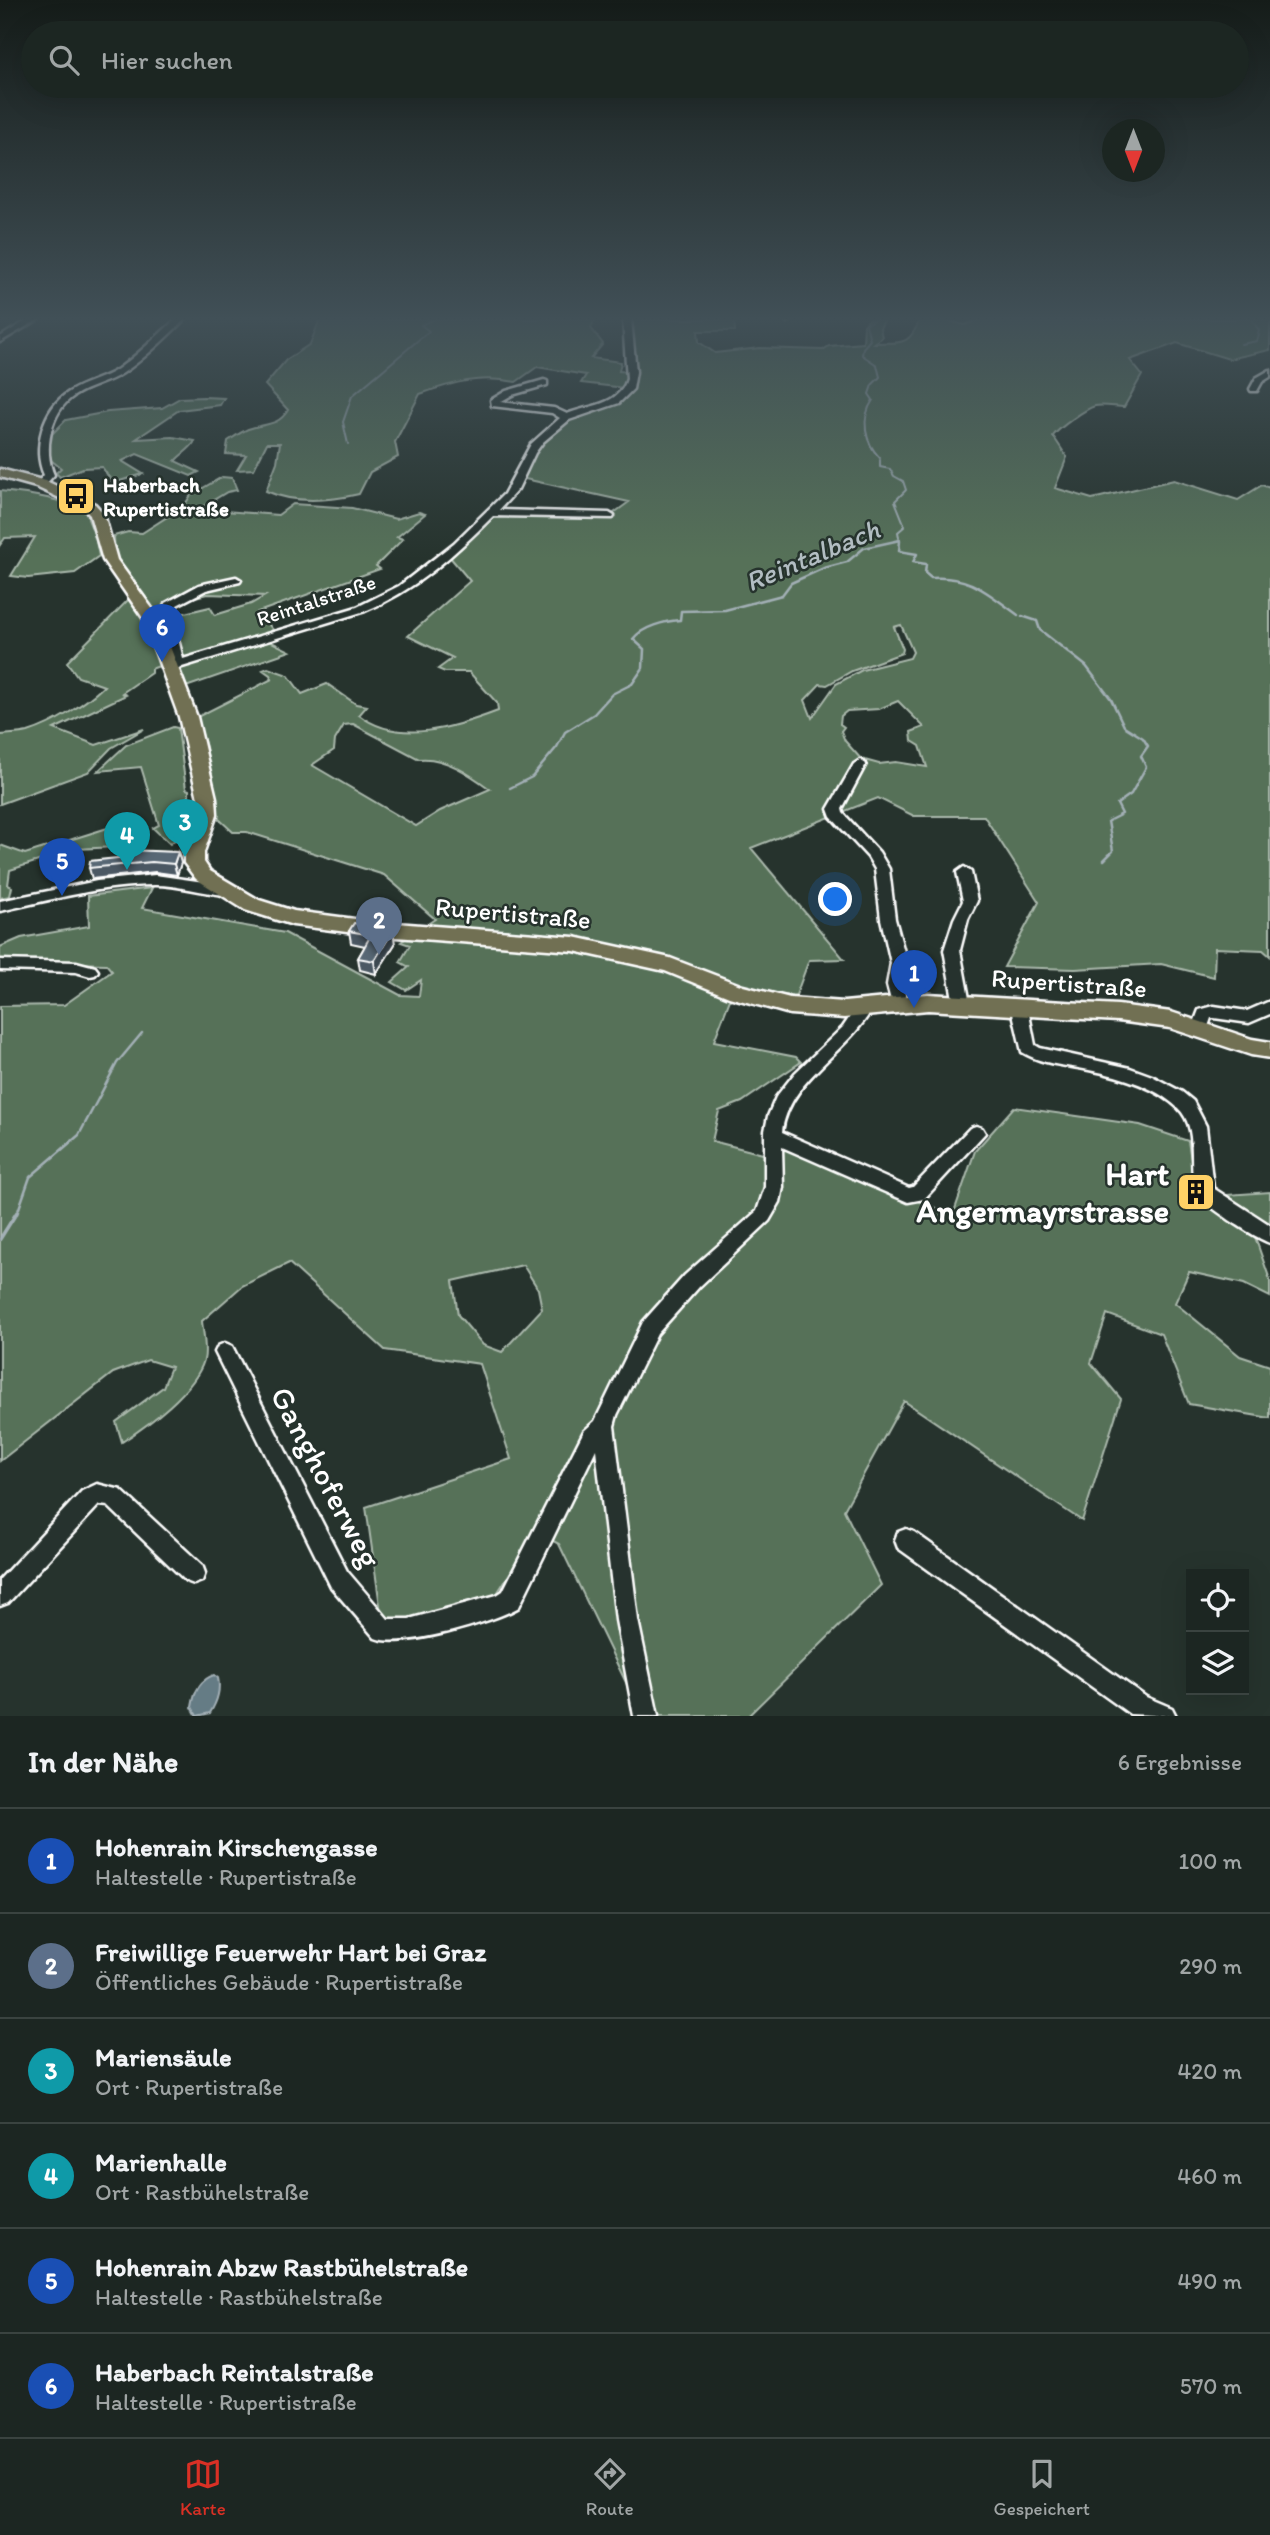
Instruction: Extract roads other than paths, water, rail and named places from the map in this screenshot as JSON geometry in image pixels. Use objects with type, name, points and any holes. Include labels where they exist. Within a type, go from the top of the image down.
[{"type":"main road","name":"Rupertistraße","points":[[0,473],[41,484],[74,498],[97,514],[110,560],[151,618],[174,666],[208,806],[205,830],[194,852],[194,863],[203,875],[252,905],[293,918],[351,926],[574,944],[670,965],[737,992],[777,1004],[827,1010],[899,1004],[962,1004],[1152,1016],[1200,1028],[1251,1047],[1270,1050]]},
{"type":"street","points":[[41,484],[49,475],[43,467],[43,445],[56,411],[64,399]]},
{"type":"street","points":[[498,399],[494,401],[495,404],[554,411],[567,418]]},
{"type":"street","name":"Reintalstraße","points":[[174,666],[386,600],[412,584],[491,513],[516,487],[526,460],[534,448],[567,418],[618,399]]},
{"type":"street","points":[[491,513],[609,516]]},
{"type":"street","points":[[174,666],[167,619],[172,603],[203,587],[236,580]]},
{"type":"street","points":[[860,764],[835,808],[836,814],[874,855],[882,869],[888,919],[898,963],[895,985],[899,1004]]},
{"type":"street","points":[[962,1004],[952,950],[957,929],[970,901],[964,873]]},
{"type":"street","points":[[0,906],[84,888],[144,881],[170,880],[225,890]]},
{"type":"street","points":[[0,965],[76,967],[90,971]]},
{"type":"street","points":[[1200,1028],[1205,1014],[1214,1012],[1249,1017],[1270,1007]]},
{"type":"street","points":[[646,1716],[627,1620],[604,1426],[607,1414],[650,1328],[692,1281],[763,1216],[771,1204],[778,1179],[772,1146],[775,1122],[783,1100],[864,1009]]},
{"type":"street","points":[[1020,1009],[1028,1048],[1042,1057],[1113,1070],[1162,1088],[1185,1103],[1196,1120],[1205,1192],[1270,1235]]},
{"type":"street","points":[[774,1136],[908,1195],[918,1194],[976,1133]]},
{"type":"street","name":"Ganghoferweg","points":[[225,1352],[339,1579],[383,1630],[409,1630],[501,1605],[511,1599],[591,1438],[604,1426]]},
{"type":"street","points":[[0,1595],[90,1498],[97,1494],[113,1497],[194,1573]]},
{"type":"street","points":[[906,1540],[1138,1706],[1164,1716]]},
{"type":"water","points":[[214,1675],[219,1683],[216,1701],[210,1713],[197,1716],[192,1707],[196,1692],[205,1680]]},
{"type":"waterway","points":[[348,444],[343,422],[351,399]]},
{"type":"waterway","name":"Reintalbach","points":[[872,399],[866,415],[866,430],[871,445],[880,458]]},
{"type":"waterway","name":"Reintalbach","points":[[880,460],[880,467],[890,469],[894,476],[903,481],[906,490],[895,501],[905,526],[898,532],[899,537]]},
{"type":"waterway","name":"Reintalbach","points":[[510,788],[532,777],[557,747],[565,732],[594,714],[612,694],[632,684],[643,668],[644,649],[633,639],[642,631],[661,623],[680,620],[681,611],[725,610],[782,595],[791,583],[824,568],[847,562],[864,548],[900,540],[897,541]]},
{"type":"waterway","points":[[900,541],[899,551],[917,554],[913,562],[926,564],[925,573],[931,578],[957,579],[978,587],[1018,615]]},
{"type":"waterway","points":[[1022,616],[1037,621],[1040,630],[1086,666],[1111,699],[1124,726],[1143,738],[1148,746],[1141,756],[1146,767],[1131,794],[1117,804],[1122,814],[1108,821],[1113,851],[1104,860]]},
{"type":"waterway","points":[[17,1214],[30,1177],[79,1135],[117,1063],[142,1033]]},
{"type":"waterway","points":[[0,1239],[17,1212]]},
{"type":"place","name":"Haberbach Rupertistraße","points":[[76,496]]},
{"type":"place","name":"Haberbach Reintalstraße","points":[[162,662]]},
{"type":"place","name":"Mariensäule","points":[[185,857]]},
{"type":"place","name":"Marienhalle","points":[[127,870]]},
{"type":"place","name":"Hohenrain Abzw Rastbühelstraße","points":[[62,896]]},
{"type":"place","name":"Freiwillige Feuerwehr Hart bei Graz","points":[[379,955]]},
{"type":"place","name":"Hohenrain Kirschengasse","points":[[914,1008]]},
{"type":"place","name":"Hart Angermayrstrasse","points":[[1196,1192]]}]
